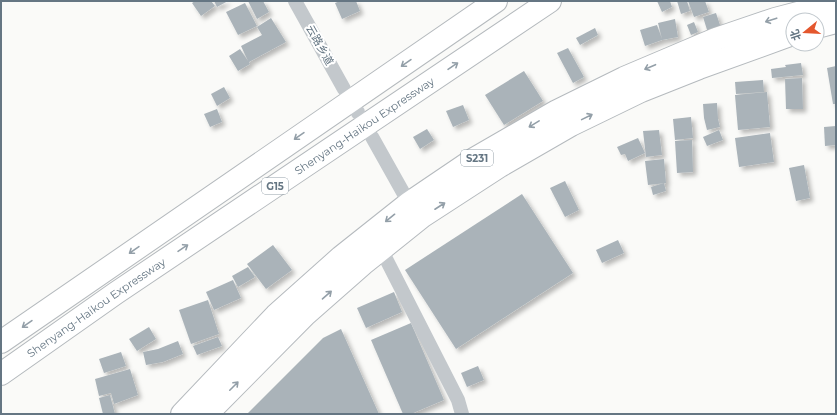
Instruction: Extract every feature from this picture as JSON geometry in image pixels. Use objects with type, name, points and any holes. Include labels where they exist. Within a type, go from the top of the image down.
[{"type":"main road","name":"G15","points":[[1,342],[496,1]]},
{"type":"main road","name":"Shenyang-Haikou Expressway","points":[[1,374],[116,293],[550,1]]},
{"type":"main road","name":"S231","points":[[182,414],[276,315],[342,257],[409,203],[474,160],[557,111],[617,81],[716,39],[775,19],[822,10],[836,22]]},
{"type":"main road","name":"S231","points":[[207,414],[305,315],[423,216],[500,166],[572,125],[641,91],[785,37]]},
{"type":"street","name":"云路乡道","points":[[295,1],[344,89]]},
{"type":"street","points":[[372,137],[409,203]]},
{"type":"street","points":[[382,249],[458,400],[462,414]]},
{"type":"building","points":[[195,1],[211,1],[215,6],[201,16],[192,3]]},
{"type":"building","points":[[214,1],[228,1],[217,7]]},
{"type":"building","points":[[248,1],[263,1],[269,12],[257,19]]},
{"type":"building","points":[[340,1],[356,1],[360,11],[342,19],[335,3]]},
{"type":"building","points":[[657,1],[670,1],[672,7],[662,12]]},
{"type":"building","points":[[677,1],[687,1],[690,11],[681,14]]},
{"type":"building","points":[[688,1],[705,1],[709,12],[694,17]]},
{"type":"building","points":[[245,3],[257,26],[238,35],[226,12]]},
{"type":"building","points":[[716,13],[721,28],[708,33],[703,17]]},
{"type":"building","points":[[271,18],[286,42],[249,62],[250,64],[238,71],[229,56],[240,49],[248,61],[241,46],[262,35],[257,27]]},
{"type":"building","points":[[675,19],[678,37],[662,40],[645,46],[640,30],[657,25],[662,39],[658,23]]},
{"type":"building","points":[[694,22],[698,32],[691,35],[687,25]]},
{"type":"building","points":[[595,28],[598,35],[580,45],[576,38]]},
{"type":"building","points":[[568,48],[584,77],[573,83],[557,53]]},
{"type":"building","points":[[801,63],[803,75],[772,78],[771,69]]},
{"type":"building","points":[[836,66],[836,104],[833,104],[827,68]]},
{"type":"building","points":[[524,71],[543,101],[504,125],[485,95]]},
{"type":"building","points":[[802,78],[803,109],[786,109],[785,79]]},
{"type":"building","points":[[763,80],[764,92],[736,94],[735,82]]},
{"type":"building","points":[[224,87],[230,98],[217,106],[211,94]]},
{"type":"building","points":[[767,92],[770,127],[738,130],[735,95]]},
{"type":"building","points":[[717,103],[720,127],[707,130],[703,104]]},
{"type":"building","points":[[463,105],[469,120],[453,127],[446,111]]},
{"type":"building","points":[[217,109],[222,122],[210,127],[204,114]]},
{"type":"building","points":[[691,117],[693,138],[675,140],[673,119]]},
{"type":"building","points":[[836,126],[836,145],[825,146],[824,127]]},
{"type":"building","points":[[427,129],[434,140],[420,149],[413,137]]},
{"type":"building","points":[[659,130],[662,155],[646,157],[643,131]]},
{"type":"building","points":[[719,130],[723,140],[707,146],[703,137]]},
{"type":"building","points":[[770,133],[774,162],[739,167],[735,138]]},
{"type":"building","points":[[638,138],[645,153],[628,161],[625,154],[621,155],[617,147]]},
{"type":"building","points":[[692,140],[693,172],[677,173],[675,141]]},
{"type":"building","points":[[664,159],[666,183],[648,185],[645,161]]},
{"type":"building","points":[[804,165],[810,198],[796,201],[789,168]]},
{"type":"building","points":[[565,181],[579,210],[565,217],[550,188]]},
{"type":"building","points":[[664,183],[666,191],[653,195],[651,187]]},
{"type":"building","points":[[522,194],[573,273],[456,349],[405,270]]},
{"type":"building","points":[[618,240],[624,253],[602,263],[596,250]]},
{"type":"building","points":[[273,245],[292,270],[266,289],[247,264]]},
{"type":"building","points":[[248,267],[255,277],[238,287],[232,276]]},
{"type":"building","points":[[233,280],[241,298],[214,310],[206,292]]},
{"type":"building","points":[[394,292],[402,312],[366,328],[357,308]]},
{"type":"building","points":[[208,300],[219,334],[191,344],[179,310]]},
{"type":"building","points":[[411,323],[444,400],[411,414],[403,414],[371,340]]},
{"type":"building","points":[[149,327],[156,339],[137,351],[129,339]]},
{"type":"building","points":[[341,329],[379,414],[247,414],[323,338]]},
{"type":"building","points":[[218,337],[222,346],[197,355],[193,346]]},
{"type":"building","points":[[178,341],[183,354],[163,362],[146,365],[143,352],[158,349]]},
{"type":"building","points":[[121,352],[126,366],[104,373],[99,359]]},
{"type":"building","points":[[478,366],[484,380],[467,387],[461,373]]},
{"type":"building","points":[[130,369],[138,395],[114,404],[111,393],[99,396],[95,379]]},
{"type":"building","points":[[110,395],[115,414],[103,414],[99,398]]}]
